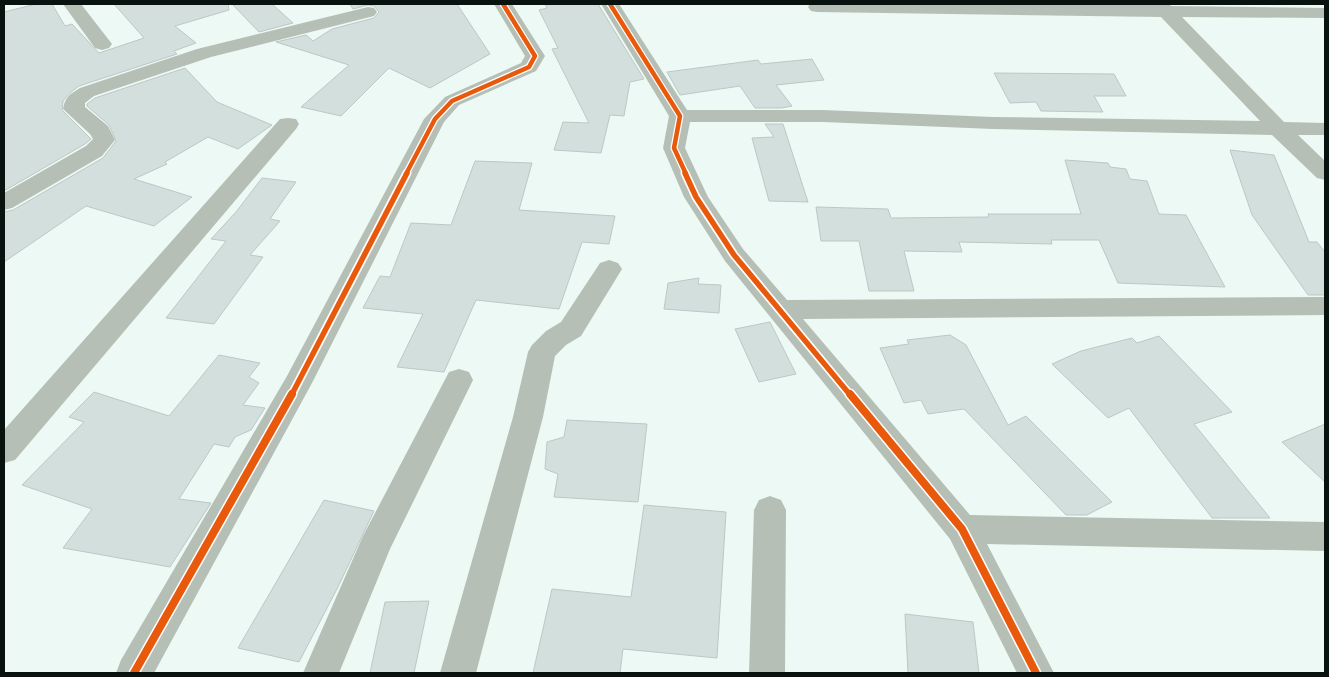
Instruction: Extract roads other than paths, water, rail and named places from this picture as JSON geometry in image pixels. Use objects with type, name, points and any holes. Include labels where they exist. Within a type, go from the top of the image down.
[{"type":"street","points":[[76,4],[102,44]]},
{"type":"street","points":[[134,673],[298,383],[436,119],[452,101],[529,67],[534,56],[503,4]]},
{"type":"street","points":[[610,4],[676,106],[680,116],[674,148],[696,197],[734,256],[962,529],[1036,673]]},
{"type":"street","points":[[816,7],[1162,7],[1325,13]]},
{"type":"street","points":[[1162,7],[1277,127],[1325,173]]},
{"type":"street","points":[[4,203],[94,151],[104,140],[100,131],[74,109],[74,100],[86,92],[204,53],[368,12]]},
{"type":"street","points":[[680,116],[823,116],[993,123],[1325,129]]},
{"type":"street","points":[[4,451],[288,124]]},
{"type":"street","points":[[458,673],[528,417],[542,352],[556,338],[572,329],[609,269]]},
{"type":"street","points":[[781,310],[1325,306]]},
{"type":"street","points":[[321,673],[375,546],[459,380]]},
{"type":"street","points":[[767,673],[770,510]]},
{"type":"street","points":[[962,529],[1325,537]]}]
